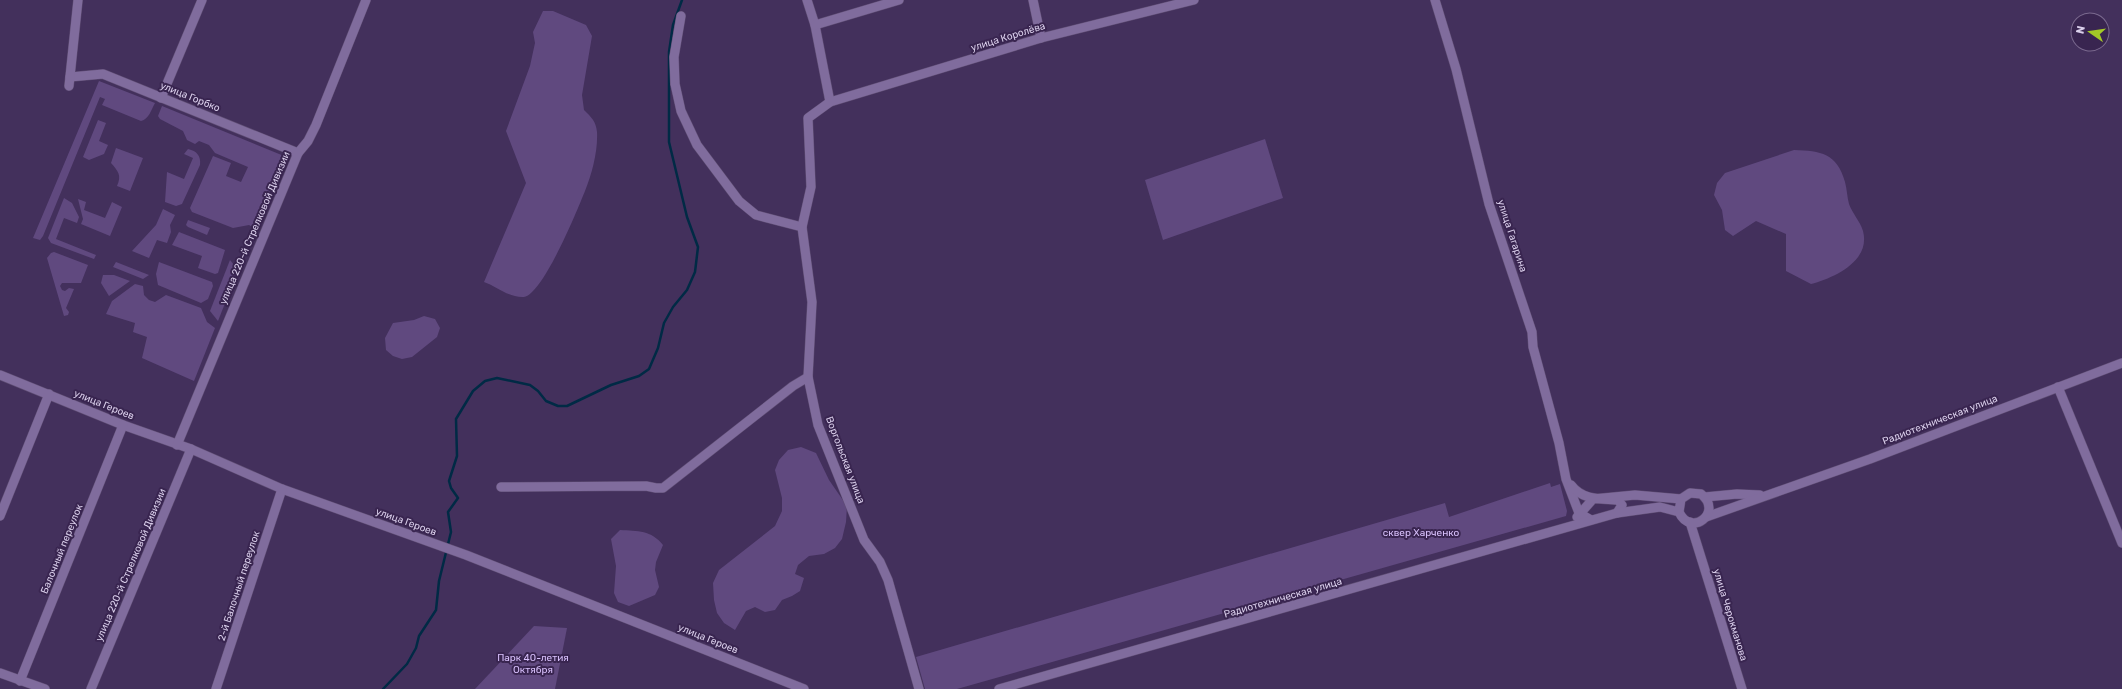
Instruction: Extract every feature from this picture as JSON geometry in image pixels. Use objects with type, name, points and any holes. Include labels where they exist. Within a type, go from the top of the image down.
[{"type":"street","name":"улица Горбко","points":[[78,0],[70,82],[103,74],[298,153]]},
{"type":"street","points":[[162,98],[202,0]]},
{"type":"street","name":"улица 220-й Стрелковой Дивизии","points":[[177,444],[298,153],[308,141],[316,124],[366,0]]},
{"type":"street","points":[[807,0],[815,25],[830,102]]},
{"type":"street","points":[[815,25],[899,0]]},
{"type":"street","points":[[1033,0],[1041,38]]},
{"type":"street","name":"улица Королёва","points":[[830,102],[1041,38],[1194,0]]},
{"type":"street","name":"улица Гагарина","points":[[1435,0],[1456,69],[1489,204],[1532,332],[1533,347],[1560,443],[1566,479],[1579,513]]},
{"type":"street","points":[[681,16],[674,57],[675,84],[680,111],[697,145],[738,200],[756,215],[802,227]]},
{"type":"street","name":"Воргольская улица","points":[[830,102],[808,118],[811,187],[802,227],[812,302],[808,377],[818,425],[864,540],[880,562],[888,580],[918,689]]},
{"type":"street","name":"Радиотехническая улица","points":[[999,689],[1617,513],[1660,507],[1679,512],[1683,518],[1690,522],[1703,519],[1870,459],[2122,363]]},
{"type":"street","name":"улица Героев","points":[[0,375],[123,425],[191,449],[282,489],[466,555],[804,689]]},
{"type":"street","points":[[501,487],[646,486],[663,488],[793,386],[808,377]]},
{"type":"street","points":[[2058,387],[2122,543]]},
{"type":"street","points":[[0,516],[49,394]]},
{"type":"street","name":"Балочный переулок","points":[[20,681],[123,425]]},
{"type":"street","name":"улица 220-й Стрелковой Дивизии","points":[[91,689],[191,449]]},
{"type":"street","points":[[1566,479],[1576,492],[1593,499],[1618,500],[1622,505],[1617,513]]},
{"type":"street","name":"2-й Балочный переулок","points":[[216,689],[282,489]]},
{"type":"street","name":"Радиотехническая улица","points":[[1593,499],[1635,495],[1681,499],[1690,492],[1701,494],[1705,497],[1737,494],[1764,496]]},
{"type":"street","points":[[1703,519],[1709,511],[1709,503],[1705,497]]},
{"type":"street","points":[[1572,525],[1579,513],[1593,499]]},
{"type":"street","points":[[1679,512],[1681,499]]},
{"type":"street","points":[[1579,513],[1590,520]]},
{"type":"street","name":"улица Черокманова","points":[[1698,547],[1703,519]]},
{"type":"street","name":"улица Черокманова","points":[[1690,522],[1742,689]]},
{"type":"street","points":[[0,673],[45,689]]},
{"type":"green space","points":[[543,11],[553,11],[586,25],[592,36],[582,95],[584,110],[596,125],[597,147],[588,184],[559,250],[550,267],[532,292],[524,297],[518,297],[508,294],[484,282],[526,183],[506,131],[530,66],[535,43],[533,32]]},
{"type":"green space","points":[[99,81],[155,103],[148,116],[141,121],[102,105],[105,99],[100,97],[43,236],[40,240],[33,238]]},
{"type":"green space","points":[[162,106],[284,156],[255,228],[249,225],[233,228],[192,212],[190,208],[213,156],[231,163],[226,176],[241,182],[248,167],[215,153],[209,145],[199,141],[195,144],[187,140],[183,131],[160,119],[158,116]]},
{"type":"green space","points":[[98,120],[106,123],[99,141],[108,145],[104,154],[89,160],[83,157]]},
{"type":"green space","points":[[1265,139],[1283,198],[1163,240],[1145,180]]},
{"type":"green space","points":[[116,148],[143,158],[130,191],[117,186],[119,176],[116,168],[111,163]]},
{"type":"green space","points":[[188,149],[198,154],[200,165],[182,204],[176,206],[165,202],[167,172],[184,179],[193,158],[184,154]]},
{"type":"green space","points":[[1794,150],[1812,151],[1832,159],[1842,172],[1849,204],[1863,231],[1864,242],[1856,259],[1840,273],[1811,284],[1786,271],[1786,234],[1756,221],[1733,236],[1725,230],[1722,210],[1714,195],[1717,183],[1725,173]]},
{"type":"green space","points":[[64,198],[72,203],[79,217],[77,223],[64,218],[56,239],[96,255],[94,259],[51,243],[48,238]]},
{"type":"green space","points":[[78,199],[86,202],[84,210],[105,218],[112,202],[122,207],[110,236],[81,224],[83,219]]},
{"type":"green space","points":[[163,209],[175,215],[170,225],[171,232],[167,243],[157,240],[149,258],[132,251],[156,225]]},
{"type":"green space","points":[[188,220],[210,228],[207,235],[188,227],[186,225]]},
{"type":"green space","points":[[179,232],[225,250],[218,273],[215,274],[198,268],[202,256],[172,245]]},
{"type":"green space","points":[[54,252],[88,265],[81,283],[62,283],[60,286],[62,290],[65,291],[69,288],[74,289],[66,308],[69,312],[68,315],[64,316],[47,258]]},
{"type":"green space","points":[[230,260],[238,270],[218,321],[210,311]]},
{"type":"green space","points":[[116,262],[149,275],[143,279],[113,267]]},
{"type":"green space","points":[[159,262],[212,282],[213,286],[208,299],[201,303],[158,285],[156,274]]},
{"type":"green space","points":[[103,275],[114,275],[130,281],[109,296],[101,283]]},
{"type":"green space","points":[[135,284],[143,286],[144,295],[149,300],[155,302],[166,295],[201,308],[207,322],[215,328],[194,381],[142,358],[147,337],[133,332],[135,323],[106,314],[112,301]]},
{"type":"green space","points":[[424,316],[435,319],[440,328],[437,337],[412,357],[402,359],[393,356],[386,350],[385,338],[393,323],[414,320]]},
{"type":"green space","points":[[801,447],[816,453],[829,480],[847,506],[846,522],[842,539],[835,548],[824,554],[809,556],[798,565],[795,574],[804,578],[800,591],[782,600],[775,610],[765,612],[755,607],[746,611],[735,630],[724,623],[717,613],[714,600],[713,583],[719,570],[775,526],[782,511],[782,498],[775,470],[779,460],[788,450]]},
{"type":"green space","name":"сквер Харченко","points":[[1550,483],[1551,487],[1560,484],[1567,511],[1566,516],[957,689],[925,689],[916,657],[1445,503],[1449,517]]},
{"type":"green space","points":[[620,530],[644,532],[654,536],[663,545],[656,562],[655,570],[659,587],[655,595],[629,606],[618,602],[614,593],[616,566],[611,539]]},
{"type":"green space","name":"Парк 40-летия Октября","points":[[534,626],[567,628],[555,689],[475,689]]},
{"type":"waterway","points":[[383,689],[407,664],[416,648],[419,636],[436,610],[439,581],[451,532],[448,512],[458,498],[451,488],[449,481],[457,456],[456,419],[473,391],[485,381],[497,378],[530,385],[538,391],[546,401],[558,406],[567,406],[611,385],[639,376],[649,369],[658,348],[664,323],[673,307],[687,290],[695,272],[698,247],[687,217],[669,142],[669,52],[673,25],[682,0]]}]
